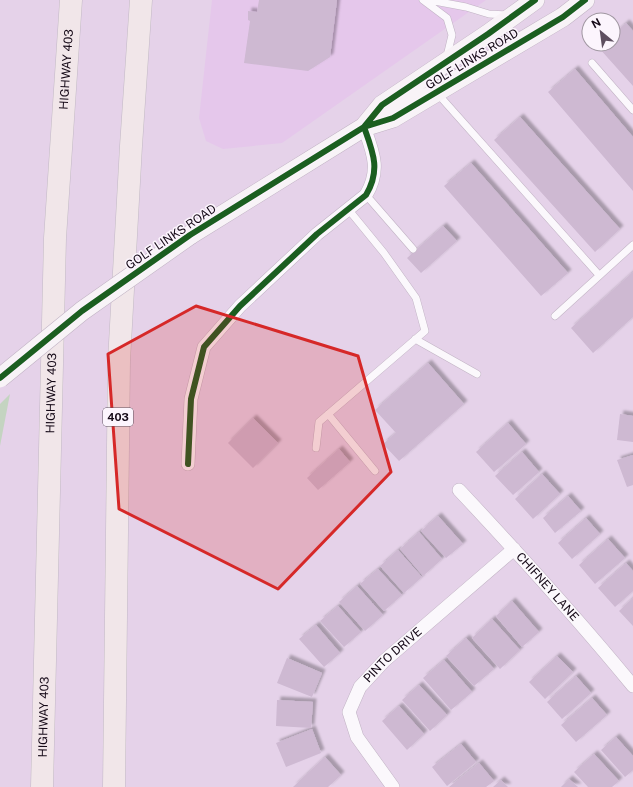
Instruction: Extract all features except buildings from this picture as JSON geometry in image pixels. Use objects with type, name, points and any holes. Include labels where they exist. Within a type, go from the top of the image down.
[{"type":"highway","name":"HIGHWAY 403","points":[[42,787],[54,238],[71,0]]},
{"type":"highway","name":"403","points":[[114,787],[119,361],[130,146],[141,0]]},
{"type":"main road","name":"GOLF LINKS ROAD","points":[[364,127],[382,105],[445,64],[535,0]]},
{"type":"main road","name":"GOLF LINKS ROAD","points":[[0,378],[82,311],[190,235],[364,127],[393,118],[437,93],[563,17],[585,0]]},
{"type":"street","points":[[188,464],[191,400],[204,346],[240,306],[317,234],[366,195],[370,188],[375,163],[374,153],[364,127]]},
{"type":"street","name":"CHIFNEY LANE","points":[[459,490],[514,549],[633,686]]},
{"type":"street","name":"PINTO DRIVE","points":[[393,787],[357,737],[349,712],[360,687],[384,661],[514,549]]},
{"type":"lane","points":[[423,0],[447,18],[452,35],[445,64]]},
{"type":"lane","points":[[429,0],[466,7],[489,14],[513,16]]},
{"type":"lane","points":[[592,63],[633,110]]},
{"type":"lane","points":[[437,93],[599,275]]},
{"type":"lane","points":[[366,195],[413,249]]},
{"type":"lane","points":[[316,448],[319,422],[425,331],[416,298],[384,253],[348,208]]},
{"type":"lane","points":[[555,316],[633,246]]},
{"type":"lane","points":[[415,339],[477,374]]},
{"type":"lane","points":[[328,414],[375,471]]},
{"type":"highlighted area","points":[[196,306],[358,356],[391,472],[278,589],[119,509],[108,354]]},
{"type":"shaded area","points":[[212,0],[486,0],[282,143],[223,149],[206,141],[199,118]]},
{"type":"green space","points":[[10,394],[0,446],[0,404]]},
{"type":"cycle path","points":[[364,127],[382,105],[488,34],[535,0]]},
{"type":"cycle path","points":[[0,378],[82,311],[190,235],[364,127],[393,118],[563,17],[585,0]]},
{"type":"cycle path","points":[[188,464],[191,399],[204,347],[240,306],[317,234],[366,195],[371,186],[374,161],[373,153],[364,127]]}]
